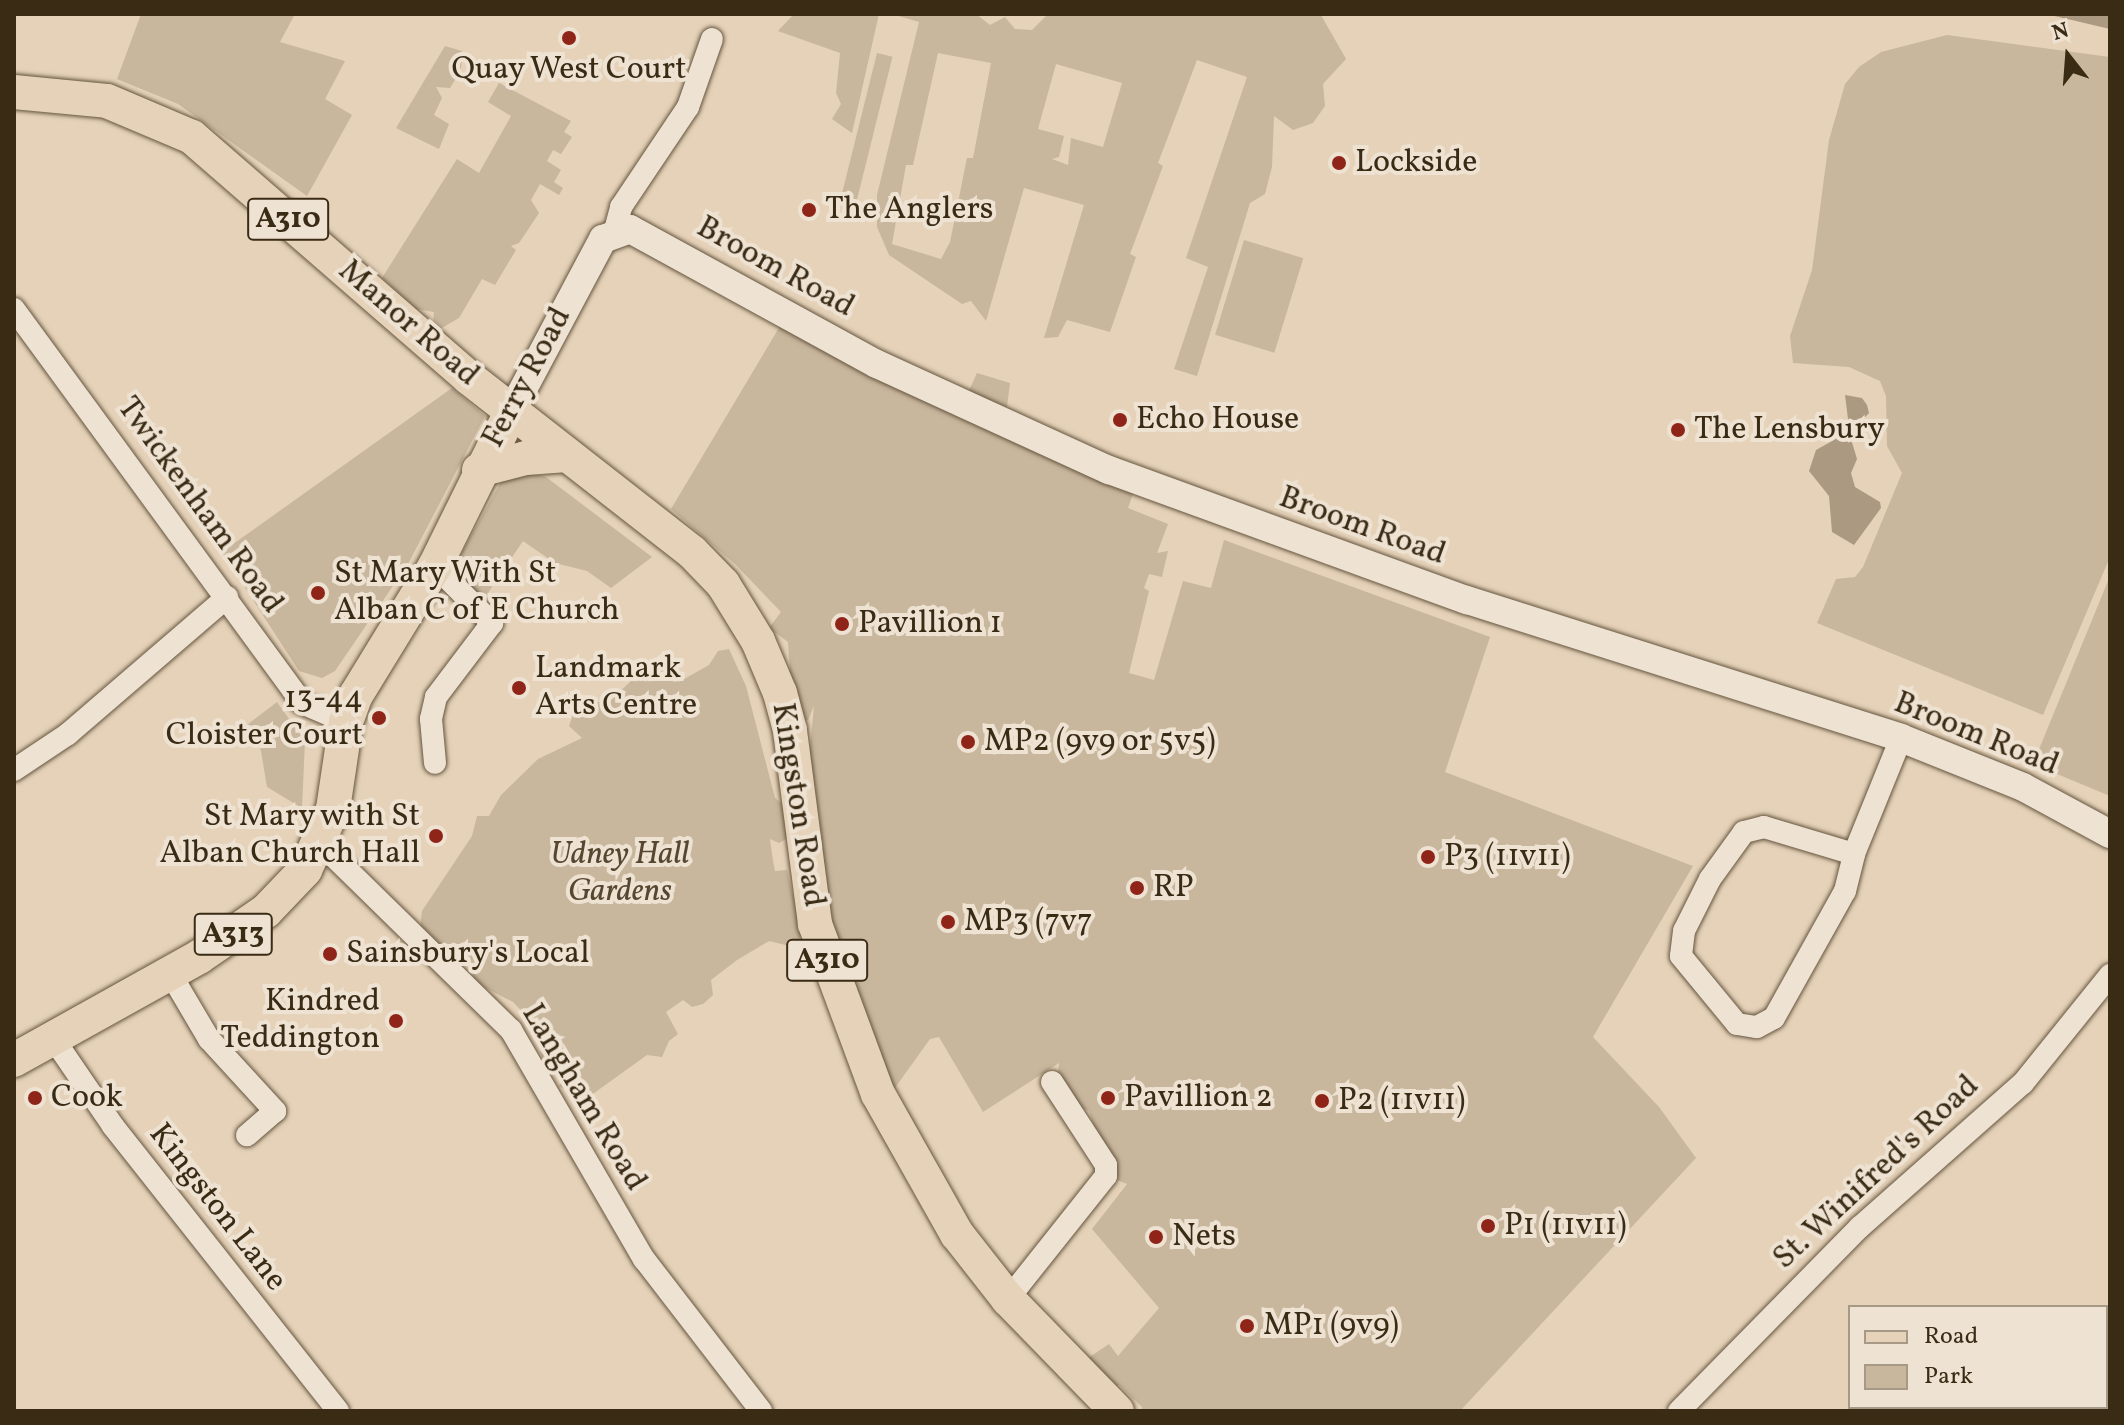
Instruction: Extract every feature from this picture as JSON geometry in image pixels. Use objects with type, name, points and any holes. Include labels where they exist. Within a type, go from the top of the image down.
[{"type":"main road","name":"Manor Road","points":[[14,92],[107,101],[192,137],[512,410]]},
{"type":"main road","name":"Kingston Road","points":[[512,410],[692,552],[745,615],[772,669],[790,731],[815,924],[864,1061],[943,1211],[1008,1299],[1117,1411]]},
{"type":"main road","name":"Ferry Road","points":[[346,722],[361,686],[435,566],[479,470],[512,410]]},
{"type":"main road","points":[[479,470],[526,458],[567,455]]},
{"type":"main road","name":"A313","points":[[14,1060],[170,973],[280,900],[321,844],[333,809],[346,722]]},
{"type":"street","name":"Ferry Road","points":[[512,410],[597,248],[615,230],[621,207],[688,107],[712,39]]},
{"type":"street","name":"Broom Road","points":[[615,230],[638,232],[877,364],[1109,470],[1467,600],[1901,738],[2023,787],[2110,834]]},
{"type":"street","name":"Twickenham Road","points":[[14,309],[302,703],[346,722]]},
{"type":"street","points":[[435,566],[492,623],[436,697],[431,719],[435,763]]},
{"type":"street","points":[[14,770],[68,734],[227,597]]},
{"type":"street","points":[[1854,854],[1764,827],[1744,832],[1710,879],[1684,931],[1681,956],[1737,1024],[1757,1027],[1774,1018],[1845,891],[1854,854],[1901,738]]},
{"type":"street","name":"Langham Road","points":[[321,844],[511,1030],[644,1259],[761,1411]]},
{"type":"street","points":[[170,973],[209,1039],[275,1111],[247,1135]]},
{"type":"street","name":"St. Winifred's Road","points":[[1679,1411],[1860,1227],[2023,1083],[2110,975]]},
{"type":"street","name":"Kingston Lane","points":[[53,1038],[122,1139],[338,1411]]},
{"type":"street","points":[[1008,1299],[1106,1176],[1106,1165],[1052,1082]]},
{"type":"green space","points":[[141,14],[295,14],[280,42],[345,61],[325,99],[352,115],[307,196],[178,104],[117,79]]},
{"type":"green space","points":[[794,14],[879,14],[852,133],[832,119],[841,104],[836,93],[840,53],[778,31]]},
{"type":"green space","points":[[892,14],[976,14],[990,25],[1005,17],[1015,29],[1032,30],[1048,14],[1321,15],[1346,59],[1323,84],[1325,106],[1313,123],[1293,130],[1274,116],[1272,167],[1265,194],[1250,203],[1197,376],[1174,369],[1208,267],[1186,258],[1247,77],[1197,60],[1158,163],[1163,166],[1130,254],[1136,257],[1110,332],[1067,320],[1058,337],[1044,338],[1084,205],[1024,188],[986,321],[971,301],[962,304],[889,255],[877,227],[877,195],[919,22]],"holes":[[[938,53],[991,63],[973,158],[967,158],[950,242],[941,259],[892,244],[906,165],[913,165]],[[1056,64],[1122,83],[1103,147],[1071,138],[1068,165],[1052,159],[1059,157],[1064,136],[1038,129]]]},
{"type":"green space","points":[[1947,35],[2110,57],[2110,557],[2043,715],[1817,623],[1836,579],[1855,577],[1863,567],[1902,473],[1887,446],[1886,396],[1880,381],[1849,367],[1793,363],[1790,336],[1812,270],[1829,140],[1845,84],[1859,67],[1881,52]]},
{"type":"green space","points":[[445,46],[462,51],[461,70],[450,88],[436,87],[442,98],[434,115],[449,124],[439,149],[396,128]]},
{"type":"green space","points":[[877,53],[893,57],[856,202],[841,199]]},
{"type":"green space","points":[[499,83],[571,121],[564,132],[572,137],[561,154],[553,150],[547,161],[561,170],[554,182],[563,188],[559,195],[540,184],[531,200],[539,213],[519,243],[511,246],[516,250],[495,285],[482,279],[459,318],[440,329],[433,324],[434,312],[416,309],[382,278],[457,159],[479,173],[511,116],[488,102]]},
{"type":"green space","points":[[1244,240],[1303,258],[1274,353],[1215,335]]},
{"type":"green space","points":[[783,321],[962,419],[1133,494],[1128,508],[1168,524],[1157,553],[1168,551],[1162,577],[1149,574],[1144,588],[1149,591],[1129,673],[1154,680],[1183,581],[1211,588],[1224,540],[1490,637],[1445,772],[1693,866],[1593,1037],[1659,1107],[1696,1158],[1460,1411],[1141,1411],[1142,1407],[1119,1385],[1110,1391],[1088,1358],[1109,1344],[1118,1356],[1159,1308],[1092,1229],[1127,1184],[1112,1178],[1089,1111],[1077,1106],[1058,1074],[1059,1063],[983,1112],[939,1037],[930,1039],[892,1092],[828,914],[831,909],[824,904],[808,770],[814,706],[808,720],[793,720],[788,642],[769,628],[781,612],[736,565],[671,509]]},
{"type":"green space","points":[[977,373],[1010,383],[1007,407],[968,393]]},
{"type":"green space","points":[[452,388],[485,416],[408,564],[335,671],[322,678],[299,671],[222,552]]},
{"type":"green space","points":[[524,471],[546,477],[652,557],[611,588],[587,571],[555,563],[523,541],[484,599],[451,572],[503,478]]},
{"type":"green space","points":[[2110,576],[2110,796],[2033,764]]},
{"type":"green space","name":"Udney Hall Gardens","points":[[729,649],[746,686],[775,798],[786,807],[791,836],[779,843],[770,839],[775,871],[787,870],[802,934],[794,947],[769,941],[737,960],[711,980],[713,995],[703,1004],[692,1007],[683,1000],[666,1012],[678,1034],[669,1041],[662,1057],[647,1055],[583,1101],[559,1086],[566,1074],[555,1057],[544,1061],[540,1052],[546,1042],[531,1021],[513,1002],[474,982],[471,965],[445,954],[420,928],[422,911],[472,836],[477,816],[489,816],[501,795],[538,759],[582,738],[569,726],[575,709],[587,699],[607,704],[633,679],[643,659],[667,662],[681,677],[679,682],[709,665],[718,651]]},
{"type":"green space","points":[[277,702],[305,741],[302,808],[267,787],[261,751],[248,724]]},
{"type":"shaded area","points":[[2046,14],[2110,14],[2110,29]]},
{"type":"shaded area","points":[[1845,395],[1862,398],[1867,405],[1869,413],[1854,429],[1849,427]]},
{"type":"shaded area","points":[[1841,436],[1851,439],[1857,459],[1851,473],[1855,487],[1880,502],[1881,508],[1854,545],[1832,532],[1829,496],[1809,471],[1816,450]]},
{"type":"place","name":"Quay West Court","points":[[569,38]]},
{"type":"place","name":"Lockside","points":[[1339,163]]},
{"type":"place","name":"The Anglers","points":[[809,210]]},
{"type":"place","name":"Echo House","points":[[1120,420]]},
{"type":"place","name":"The Lensbury","points":[[1678,430]]},
{"type":"place","name":"St Mary With St Alban C of E Church","points":[[318,593]]},
{"type":"place","name":"Pavillion 1","points":[[842,624]]},
{"type":"place","name":"Landmark Arts Centre","points":[[519,688]]},
{"type":"place","name":"13-44 Cloister Court","points":[[379,718]]},
{"type":"place","name":"MP2 (9v9 or 5v5)","points":[[968,742]]},
{"type":"place","name":"St Mary with St Alban Church Hall","points":[[436,836]]},
{"type":"place","name":"P3 (11v11)","points":[[1428,857]]},
{"type":"place","name":"RP","points":[[1137,888]]},
{"type":"place","name":"MP3 (7v7","points":[[948,922]]},
{"type":"place","name":"Sainsbury's Local","points":[[330,954]]},
{"type":"place","name":"Kindred Teddington","points":[[396,1021]]},
{"type":"place","name":"Cook","points":[[35,1098]]},
{"type":"place","name":"Pavillion 2","points":[[1108,1098]]},
{"type":"place","name":"P2 (11v11)","points":[[1322,1101]]},
{"type":"place","name":"P1 (11v11)","points":[[1488,1226]]},
{"type":"place","name":"Nets","points":[[1156,1237]]},
{"type":"place","name":"MP1 (9v9)","points":[[1247,1326]]}]
